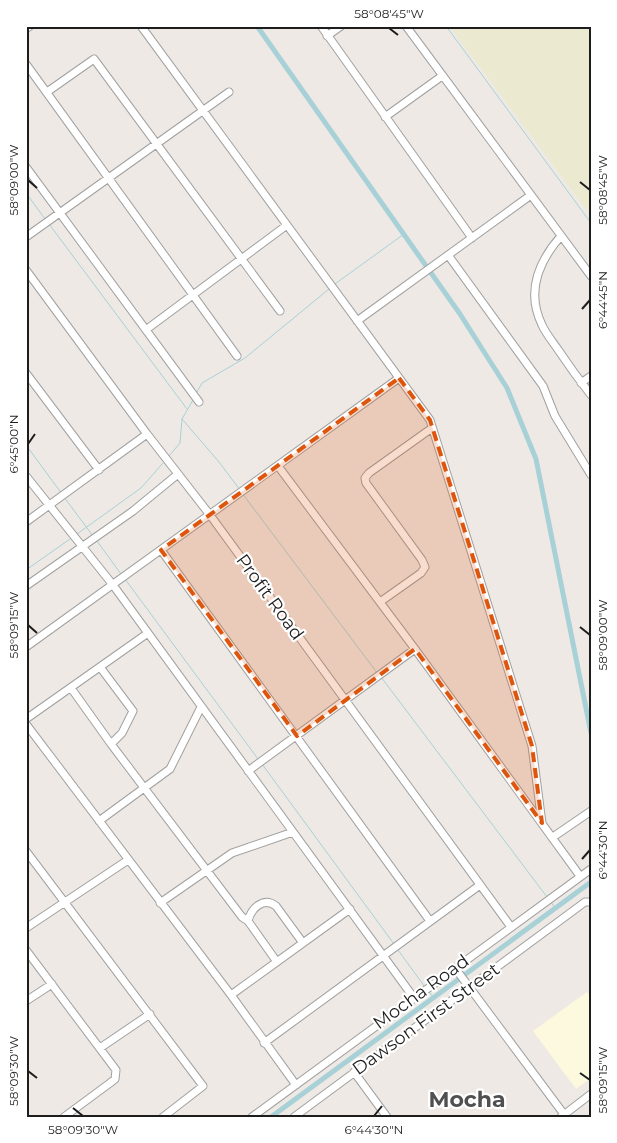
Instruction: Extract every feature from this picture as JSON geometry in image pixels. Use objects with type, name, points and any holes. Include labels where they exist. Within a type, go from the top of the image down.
[{"type":"street","points":[[26,28],[30,26]]},
{"type":"street","points":[[142,26],[430,420],[532,746],[542,823]]},
{"type":"street","points":[[321,26],[472,238]]},
{"type":"street","points":[[327,36],[341,26]]},
{"type":"street","points":[[406,26],[591,276]]},
{"type":"street","points":[[48,92],[94,59],[280,310]]},
{"type":"street","points":[[26,64],[237,356]]},
{"type":"street","points":[[385,117],[442,76]]},
{"type":"street","points":[[26,237],[229,92]]},
{"type":"street","points":[[26,168],[200,402]]},
{"type":"street","points":[[357,321],[531,195]]},
{"type":"street","points":[[146,329],[287,225]]},
{"type":"street","points":[[561,236],[545,257],[537,274],[534,300],[542,327],[591,395]]},
{"type":"street","points":[[448,255],[539,380],[555,416],[591,475]]},
{"type":"street","name":"Profit Road","points":[[26,270],[147,434],[210,515],[511,927]]},
{"type":"street","points":[[26,373],[99,470]]},
{"type":"street","points":[[581,383],[591,376]]},
{"type":"street","points":[[26,647],[399,378]]},
{"type":"street","points":[[380,602],[421,573],[425,567],[364,478],[432,428]]},
{"type":"street","points":[[26,522],[147,434]]},
{"type":"street","points":[[278,466],[415,649],[580,876]]},
{"type":"street","points":[[26,586],[133,511],[178,474]]},
{"type":"street","points":[[26,476],[48,506],[113,585],[414,998]]},
{"type":"street","points":[[161,550],[430,921]]},
{"type":"street","points":[[26,719],[148,633]]},
{"type":"street","points":[[248,771],[415,649]]},
{"type":"street","points":[[100,667],[133,712],[122,733],[111,744]]},
{"type":"street","points":[[72,688],[111,744],[242,917],[248,921],[277,962]]},
{"type":"street","points":[[99,821],[170,769],[201,707]]},
{"type":"street","points":[[26,724],[231,995],[296,1085]]},
{"type":"street","points":[[553,837],[591,811]]},
{"type":"street","points":[[160,903],[232,853],[293,832]]},
{"type":"street","points":[[26,851],[203,1086],[163,1117]]},
{"type":"street","points":[[26,928],[128,860]]},
{"type":"street","name":"Mocha Road","points":[[252,1117],[414,998],[456,970],[591,869]]},
{"type":"street","points":[[264,1042],[480,885]]},
{"type":"street","points":[[248,921],[251,912],[256,906],[266,902],[272,903],[302,943]]},
{"type":"street","name":"Dawson First Street","points":[[294,1117],[468,984],[585,902],[591,902]]},
{"type":"street","points":[[231,995],[350,909]]},
{"type":"street","points":[[26,950],[116,1070],[114,1078],[64,1117]]},
{"type":"street","points":[[456,970],[564,1116],[591,1094]]},
{"type":"street","points":[[26,1001],[52,984]]},
{"type":"street","points":[[100,1048],[150,1014]]},
{"type":"street","points":[[354,1072],[387,1117]]},
{"type":"highlighted area","points":[[399,378],[430,420],[532,746],[542,823],[415,649],[297,736],[161,550]]},
{"type":"shaded area","points":[[587,992],[591,997],[591,1078],[576,1089],[533,1031]]},
{"type":"green space","points":[[449,26],[591,26],[591,216]]},
{"type":"waterway","points":[[257,26],[460,314],[507,388],[536,459],[591,733]]},
{"type":"waterway","points":[[446,26],[591,223]]},
{"type":"waterway","points":[[26,193],[45,219]]},
{"type":"waterway","points":[[49,224],[187,409]]},
{"type":"waterway","points":[[335,284],[404,234]]},
{"type":"waterway","points":[[197,392],[202,383],[245,358],[329,289]]},
{"type":"waterway","points":[[169,456],[180,443],[182,419],[193,400]]},
{"type":"waterway","points":[[182,419],[240,490]]},
{"type":"waterway","points":[[26,445],[62,494]]},
{"type":"waterway","points":[[77,534],[141,488],[163,463]]},
{"type":"waterway","points":[[242,493],[378,674]]},
{"type":"waterway","points":[[64,497],[93,536]]},
{"type":"waterway","points":[[26,570],[70,539]]},
{"type":"waterway","points":[[97,541],[121,574]]},
{"type":"waterway","points":[[125,579],[258,759]]},
{"type":"waterway","points":[[381,677],[547,897]]},
{"type":"waterway","points":[[262,764],[394,944]]},
{"type":"waterway","points":[[271,1117],[591,882]]},
{"type":"waterway","points":[[551,902],[555,908]]},
{"type":"waterway","points":[[398,950],[425,987]]},
{"type":"waterway","points":[[429,992],[433,997]]},
{"type":"district","name":"Mocha","points":[[467,1099]]}]
